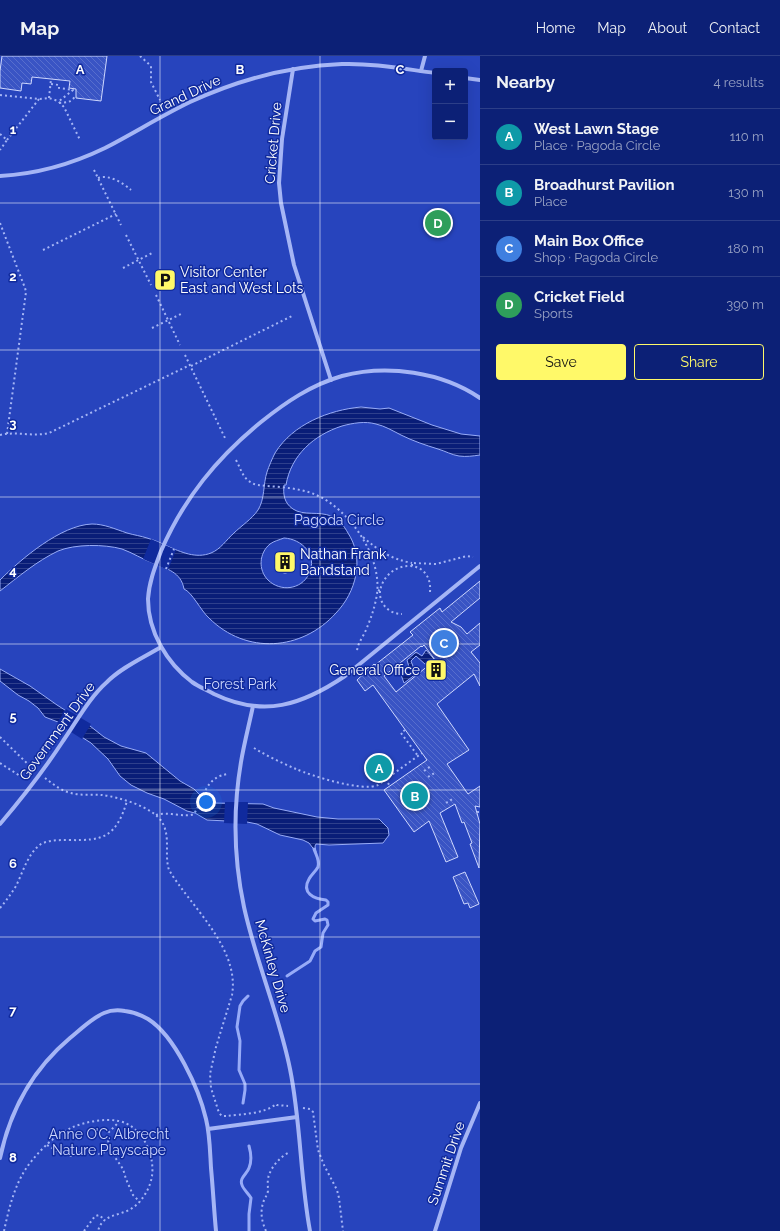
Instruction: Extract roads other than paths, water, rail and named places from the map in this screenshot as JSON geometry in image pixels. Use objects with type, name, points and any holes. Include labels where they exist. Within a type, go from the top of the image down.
[{"type":"street","points":[[420,71],[425,56]]},
{"type":"street","name":"Grand Drive","points":[[0,176],[46,169],[78,159],[214,92],[250,79],[293,69],[343,64],[382,66],[432,73]]},
{"type":"street","name":"Cricket Drive","points":[[293,69],[282,139],[279,183],[281,203],[294,265],[331,380]]},
{"type":"street","points":[[468,78],[480,80]]},
{"type":"street","points":[[480,398],[454,384],[426,375],[394,371],[365,372],[343,376],[314,387],[288,401],[231,449],[216,464],[193,493],[176,520],[156,564],[149,589],[149,609],[153,628],[161,647],[180,671],[192,682],[235,703],[266,707],[289,704],[303,700],[331,686],[480,566]]},
{"type":"street","name":"Government Drive","points":[[0,824],[36,779],[97,691],[108,680],[121,671],[161,647]]},
{"type":"street","name":"McKinley Drive","points":[[253,706],[241,763],[237,800],[237,855],[244,906],[290,1070],[297,1117],[305,1206],[310,1231]]},
{"type":"street","points":[[0,1158],[10,1123],[20,1100],[45,1061],[88,1023],[105,1012],[130,1012],[147,1018],[169,1039],[197,1092],[208,1129],[216,1231]]},
{"type":"street","name":"Summit Drive","points":[[435,1231],[461,1148],[480,1103]]},
{"type":"street","points":[[208,1129],[297,1117]]},
{"type":"waterway","points":[[287,976],[310,961],[315,951],[321,947],[323,933],[328,925],[327,920],[325,919],[315,921],[313,919],[316,913],[328,905],[328,902],[326,900],[313,897],[308,892],[307,888],[309,879],[318,867],[318,860],[314,849]]},
{"type":"waterway","points":[[243,1103],[245,1084],[239,1070],[240,1041],[237,1027],[240,1006],[248,996]]},
{"type":"waterway","points":[[249,1146],[251,1163],[242,1178],[241,1183],[251,1198],[249,1231]]},
{"type":"place","name":"Cricket Field","points":[[438,223]]},
{"type":"place","name":"Visitor Center East and West Lots","points":[[165,280]]},
{"type":"place","name":"Nathan Frank Bandstand","points":[[285,562]]},
{"type":"place","name":"Main Box Office","points":[[444,643]]},
{"type":"place","name":"General Office","points":[[436,670]]},
{"type":"place","name":"West Lawn Stage","points":[[379,768]]},
{"type":"place","name":"Broadhurst Pavilion","points":[[415,796]]},
{"type":"park label","name":"Pagoda Circle","points":[[339,520]]},
{"type":"park label","name":"Forest Park","points":[[240,684]]},
{"type":"park label","name":"Anne O’C. Albrecht Nature Playscape","points":[[109,1142]]}]
